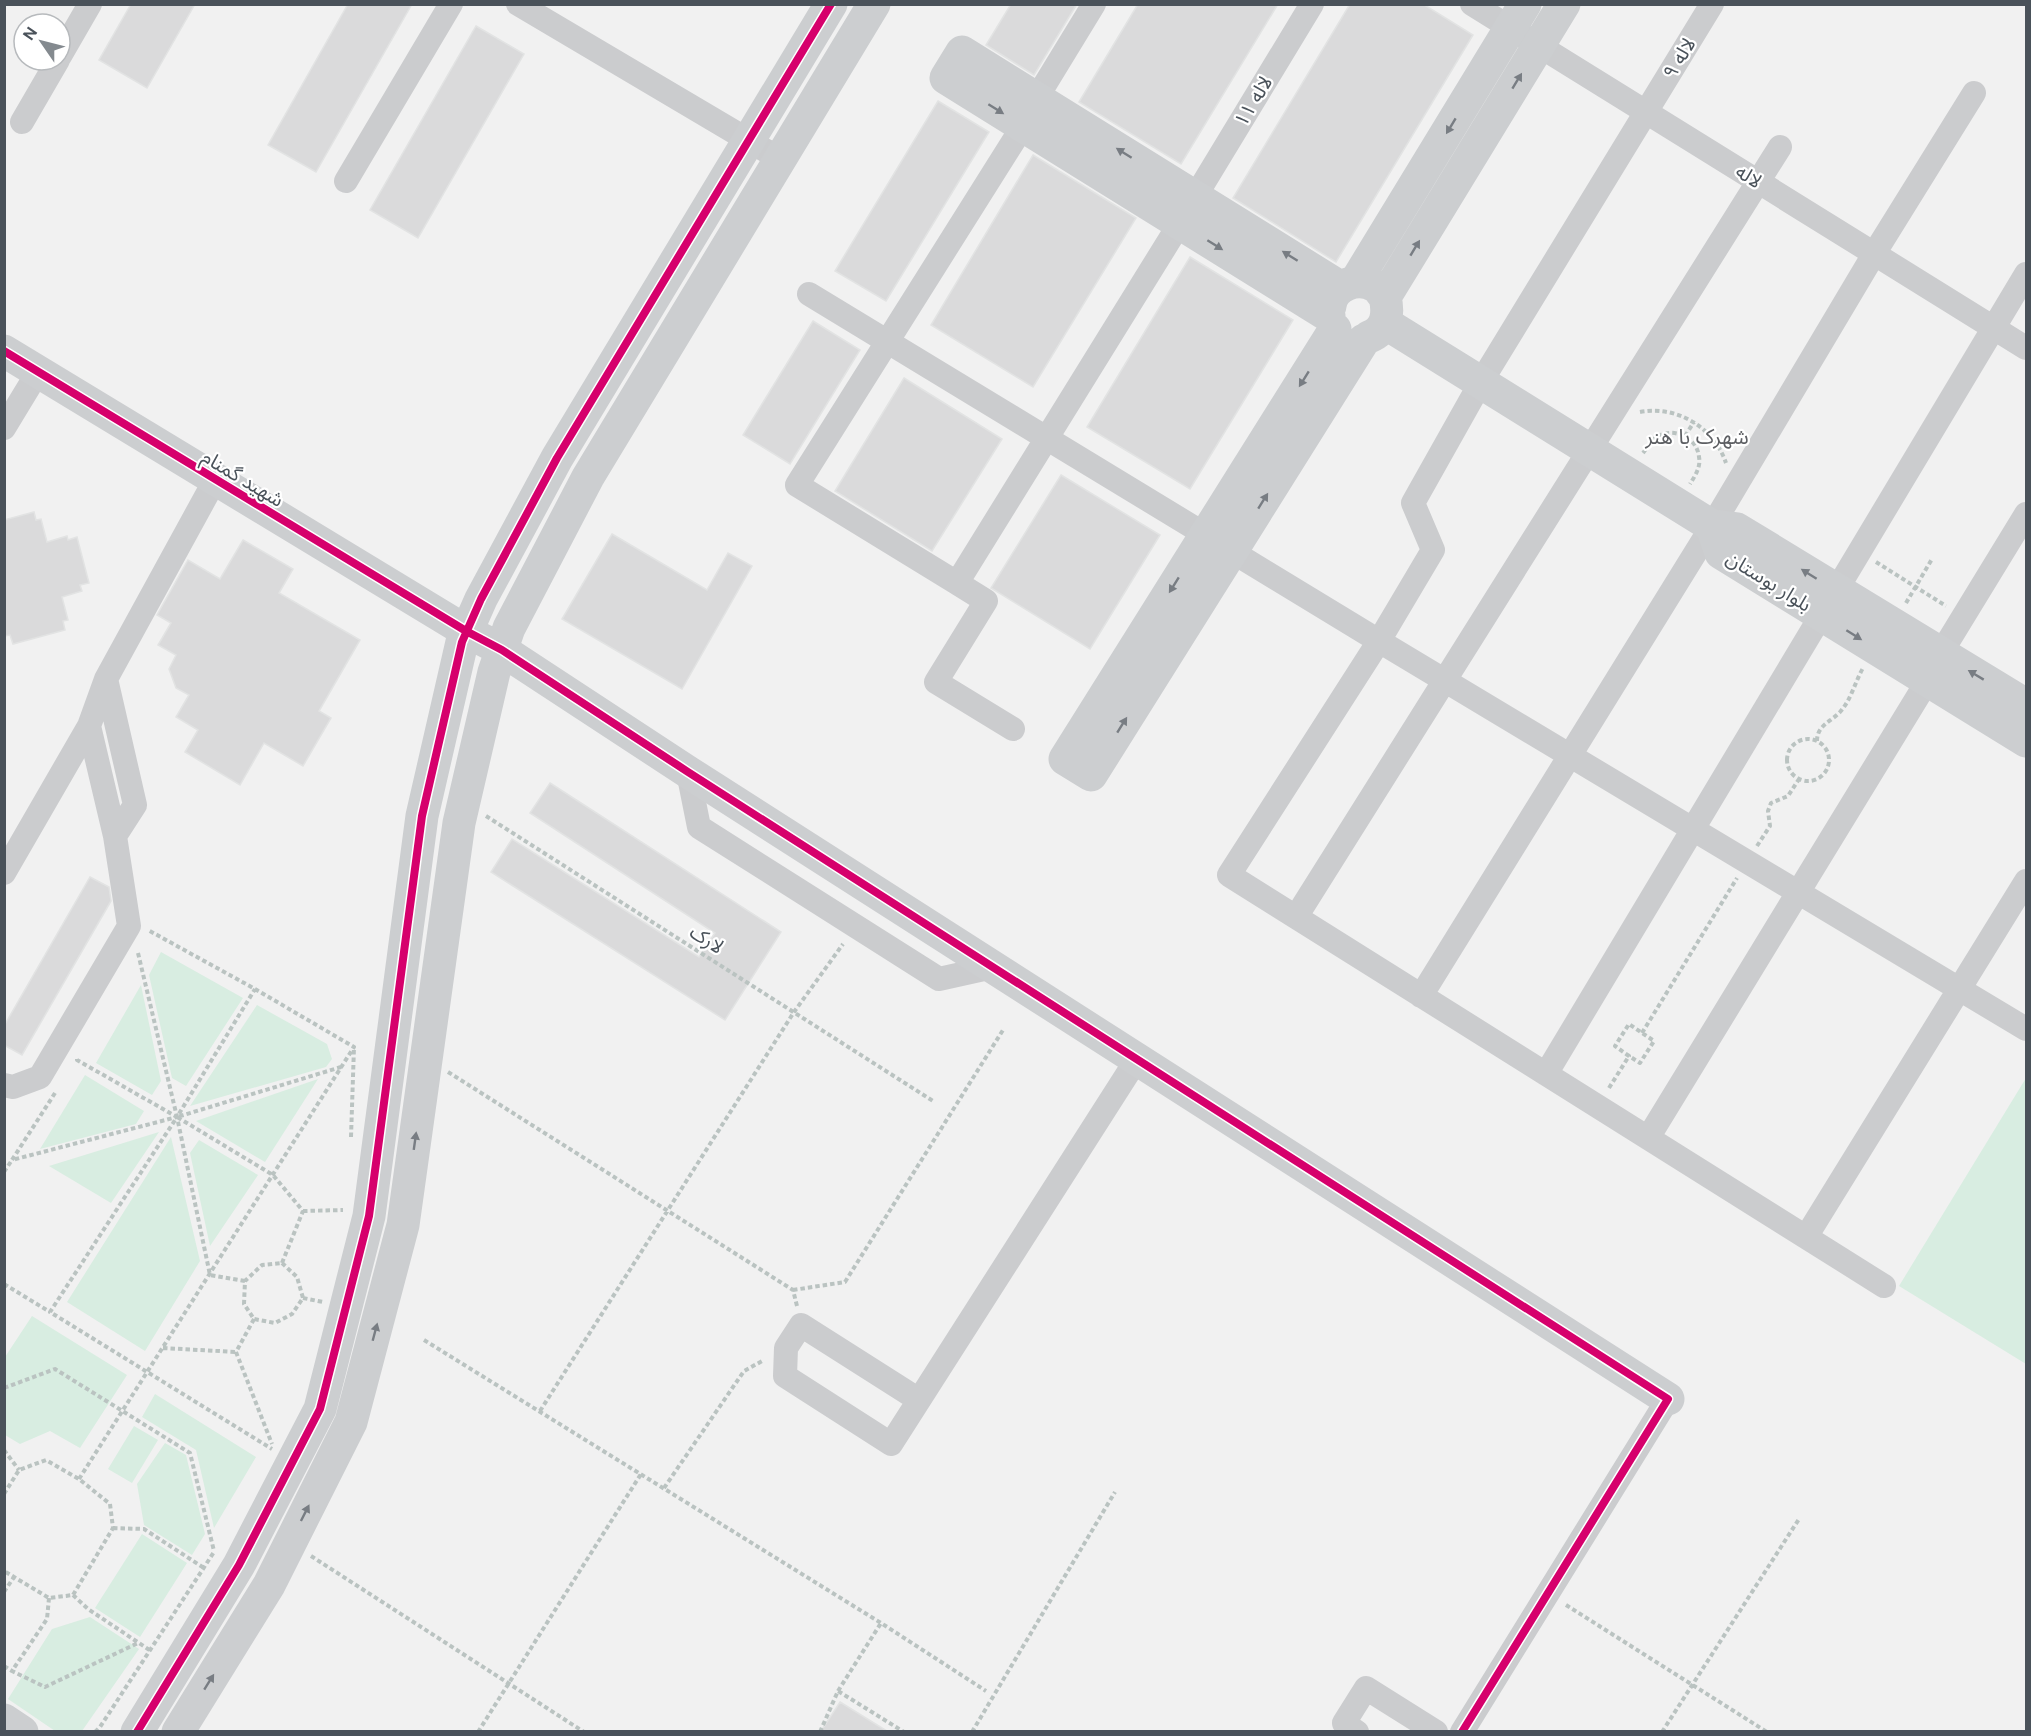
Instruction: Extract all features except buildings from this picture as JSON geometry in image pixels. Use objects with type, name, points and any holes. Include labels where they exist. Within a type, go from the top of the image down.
[{"type":"street","points":[[72,35],[90,4]]},
{"type":"street","points":[[346,181],[451,4]]},
{"type":"street","points":[[518,4],[780,159]]},
{"type":"street","points":[[137,1731],[239,1565],[320,1409],[369,1216],[422,816],[466,631],[557,458],[831,4]]},
{"type":"street","points":[[178,1731],[269,1585],[351,1422],[403,1225],[459,823],[494,672],[509,628],[588,477],[874,4]]},
{"type":"street","points":[[1013,729],[936,682],[986,601],[797,485],[888,342],[1094,4]]},
{"type":"street","name":"لاله ۱۱","points":[[957,583],[1312,4]]},
{"type":"street","name":"لاله","points":[[1472,4],[1517,16],[1538,46],[2026,348]]},
{"type":"street","points":[[1356,311],[1538,46],[1564,4]]},
{"type":"street","name":"لاله ۹","points":[[1379,640],[1434,550],[1413,503],[1481,382],[1712,4]]},
{"type":"street","points":[[1218,543],[1065,759],[1091,775],[1218,543],[1356,311],[1517,16]]},
{"type":"street","points":[[22,122],[51,72]]},
{"type":"street","points":[[1421,996],[1712,526],[1874,254],[1974,93]]},
{"type":"street","points":[[1029,112],[1356,311],[1481,382],[1712,526]]},
{"type":"street","points":[[1296,917],[1780,147]]},
{"type":"street","points":[[1546,1074],[2026,274]]},
{"type":"street","points":[[809,294],[2026,1029]]},
{"type":"street","name":"شهید گمنام","points":[[4,351],[466,631],[502,650],[688,772],[1668,1399]]},
{"type":"street","points":[[4,428],[38,372]]},
{"type":"street","points":[[4,873],[89,726],[106,679],[215,480]]},
{"type":"street","points":[[1648,1138],[2026,514]]},
{"type":"street","name":"بلوار بوستان","points":[[1712,526],[1737,529],[1829,603],[1934,667],[2026,741]]},
{"type":"street","points":[[1379,640],[1229,875],[1884,1286]]},
{"type":"street","name":"بلوار بوستان","points":[[1934,667],[2026,705]]},
{"type":"street","points":[[106,679],[135,805],[115,836]]},
{"type":"street","points":[[4,1085],[13,1087],[40,1077],[142,932],[115,836],[89,726]]},
{"type":"street","points":[[688,772],[699,827],[939,979],[993,967]]},
{"type":"street","points":[[1806,1237],[2026,881]]},
{"type":"street","points":[[919,1400],[801,1325],[786,1348],[785,1376],[891,1444],[1137,1059]]},
{"type":"street","points":[[1462,1731],[1668,1399]]},
{"type":"street","points":[[1357,1731],[1344,1723],[1366,1688],[1436,1731]]},
{"type":"street","points":[[4,1720],[22,1731]]},
{"type":"path","points":[[1635,412],[1674,413],[1694,422],[1708,434],[1724,457],[1728,470],[1729,498]]},
{"type":"path","points":[[1685,436],[1694,422]]},
{"type":"path","points":[[1629,474],[1656,437],[1670,432],[1685,436],[1697,448],[1699,465],[1679,505]]},
{"type":"path","points":[[1860,552],[1963,617]]},
{"type":"path","points":[[1817,741],[1817,734],[1822,726],[1839,713],[1847,703],[1862,670],[1932,560]]},
{"type":"path","points":[[1802,740],[1817,741],[1828,753],[1829,761],[1826,769],[1815,780],[1798,779],[1788,767],[1789,751],[1794,744],[1802,740]]},
{"type":"path","points":[[1642,1033],[1770,826],[1768,811],[1771,803],[1788,796],[1798,779]]},
{"type":"path","points":[[540,1411],[794,1012],[856,926]]},
{"type":"path","points":[[142,932],[255,989],[354,1047]]},
{"type":"path","points":[[133,963],[143,946]]},
{"type":"path","points":[[138,953],[177,1118],[210,1275]]},
{"type":"path","points":[[50,1312],[177,1118],[255,989]]},
{"type":"path","points":[[1629,1024],[1654,1041],[1640,1063],[1629,1056],[1615,1046],[1629,1024]]},
{"type":"path","points":[[427,1058],[792,1290],[845,1282],[1003,1030]]},
{"type":"path","points":[[80,1479],[354,1047]]},
{"type":"path","points":[[351,1143],[354,1047]]},
{"type":"path","points":[[82,1050],[77,1060],[273,1175],[303,1211]]},
{"type":"path","points":[[1597,1106],[1629,1056]]},
{"type":"path","points":[[12,1160],[177,1118],[342,1067]]},
{"type":"path","points":[[4,1172],[57,1090]]},
{"type":"path","points":[[341,1221],[345,1199]]},
{"type":"path","points":[[303,1211],[343,1210]]},
{"type":"path","points":[[282,1263],[303,1211]]},
{"type":"path","points":[[282,1263],[297,1277],[303,1298],[292,1314],[275,1323],[254,1319],[244,1304],[245,1281],[262,1265],[282,1263]]},
{"type":"path","points":[[210,1275],[245,1281]]},
{"type":"path","points":[[4,1284],[274,1449]]},
{"type":"path","points":[[792,1290],[801,1325]]},
{"type":"path","points":[[321,1312],[326,1293]]},
{"type":"path","points":[[303,1298],[323,1302]]},
{"type":"path","points":[[236,1352],[254,1319]]},
{"type":"path","points":[[424,1340],[881,1623],[986,1691]]},
{"type":"path","points":[[163,1348],[236,1352]]},
{"type":"path","points":[[664,1488],[744,1371],[786,1348]]},
{"type":"path","points":[[236,1352],[274,1449]]},
{"type":"path","points":[[4,1388],[55,1369],[190,1453],[214,1551]]},
{"type":"path","points":[[268,1460],[278,1438]]},
{"type":"path","points":[[4,1450],[19,1470]]},
{"type":"path","points":[[4,1494],[19,1470],[46,1460],[80,1479],[110,1504],[113,1528],[73,1595]]},
{"type":"path","points":[[478,1731],[641,1474]]},
{"type":"path","points":[[972,1731],[1115,1492]]},
{"type":"path","points":[[1662,1731],[1799,1519]]},
{"type":"path","points":[[113,1528],[144,1529],[204,1568]]},
{"type":"path","points":[[96,1731],[151,1651],[220,1541]]},
{"type":"path","points":[[290,1542],[584,1731]]},
{"type":"path","points":[[4,1571],[49,1598],[73,1595]]},
{"type":"path","points":[[4,1592],[14,1577]]},
{"type":"path","points":[[1548,1593],[1767,1731]]},
{"type":"path","points":[[73,1595],[88,1609],[151,1651]]},
{"type":"path","points":[[12,1671],[47,1618],[49,1598]]},
{"type":"path","points":[[820,1731],[838,1691],[881,1623]]},
{"type":"path","points":[[4,1666],[45,1687],[138,1643]]},
{"type":"path","points":[[838,1691],[904,1731]]},
{"type":"green space","points":[[161,952],[243,998],[186,1086],[172,1078],[149,975]]},
{"type":"green space","points":[[141,985],[161,1081],[152,1095],[96,1063]]},
{"type":"green space","points":[[257,1005],[327,1044],[332,1059],[326,1067],[190,1106]]},
{"type":"green space","points":[[85,1075],[144,1111],[136,1124],[40,1149]]},
{"type":"green space","points":[[2026,1078],[2026,1364],[1899,1286]]},
{"type":"green space","points":[[318,1079],[265,1162],[196,1121]]},
{"type":"green space","points":[[159,1132],[111,1203],[49,1166]]},
{"type":"green space","points":[[171,1137],[200,1261],[145,1351],[67,1302]]},
{"type":"green space","points":[[199,1140],[258,1175],[210,1246],[190,1153]]},
{"type":"green space","points":[[32,1316],[127,1375],[80,1448],[50,1431],[20,1444],[5,1435],[5,1357]]},
{"type":"green space","points":[[155,1394],[256,1457],[214,1528],[196,1450],[142,1417]]},
{"type":"green space","points":[[134,1426],[158,1440],[132,1483],[108,1469]]},
{"type":"green space","points":[[165,1443],[186,1455],[205,1534],[192,1555],[144,1525],[137,1484]]},
{"type":"green space","points":[[142,1534],[187,1563],[140,1637],[95,1608]]},
{"type":"green space","points":[[90,1617],[139,1649],[82,1731],[55,1731],[8,1699],[52,1629]]},
{"type":"cycle path","points":[[137,1732],[239,1565],[320,1409],[369,1216],[422,816],[462,642],[481,599],[557,458],[831,4]]},
{"type":"cycle path","points":[[4,351],[466,631],[502,650],[688,772],[1668,1399],[1462,1732]]},
{"type":"district","name":"شهرک با هنر","points":[[1697,437]]}]
